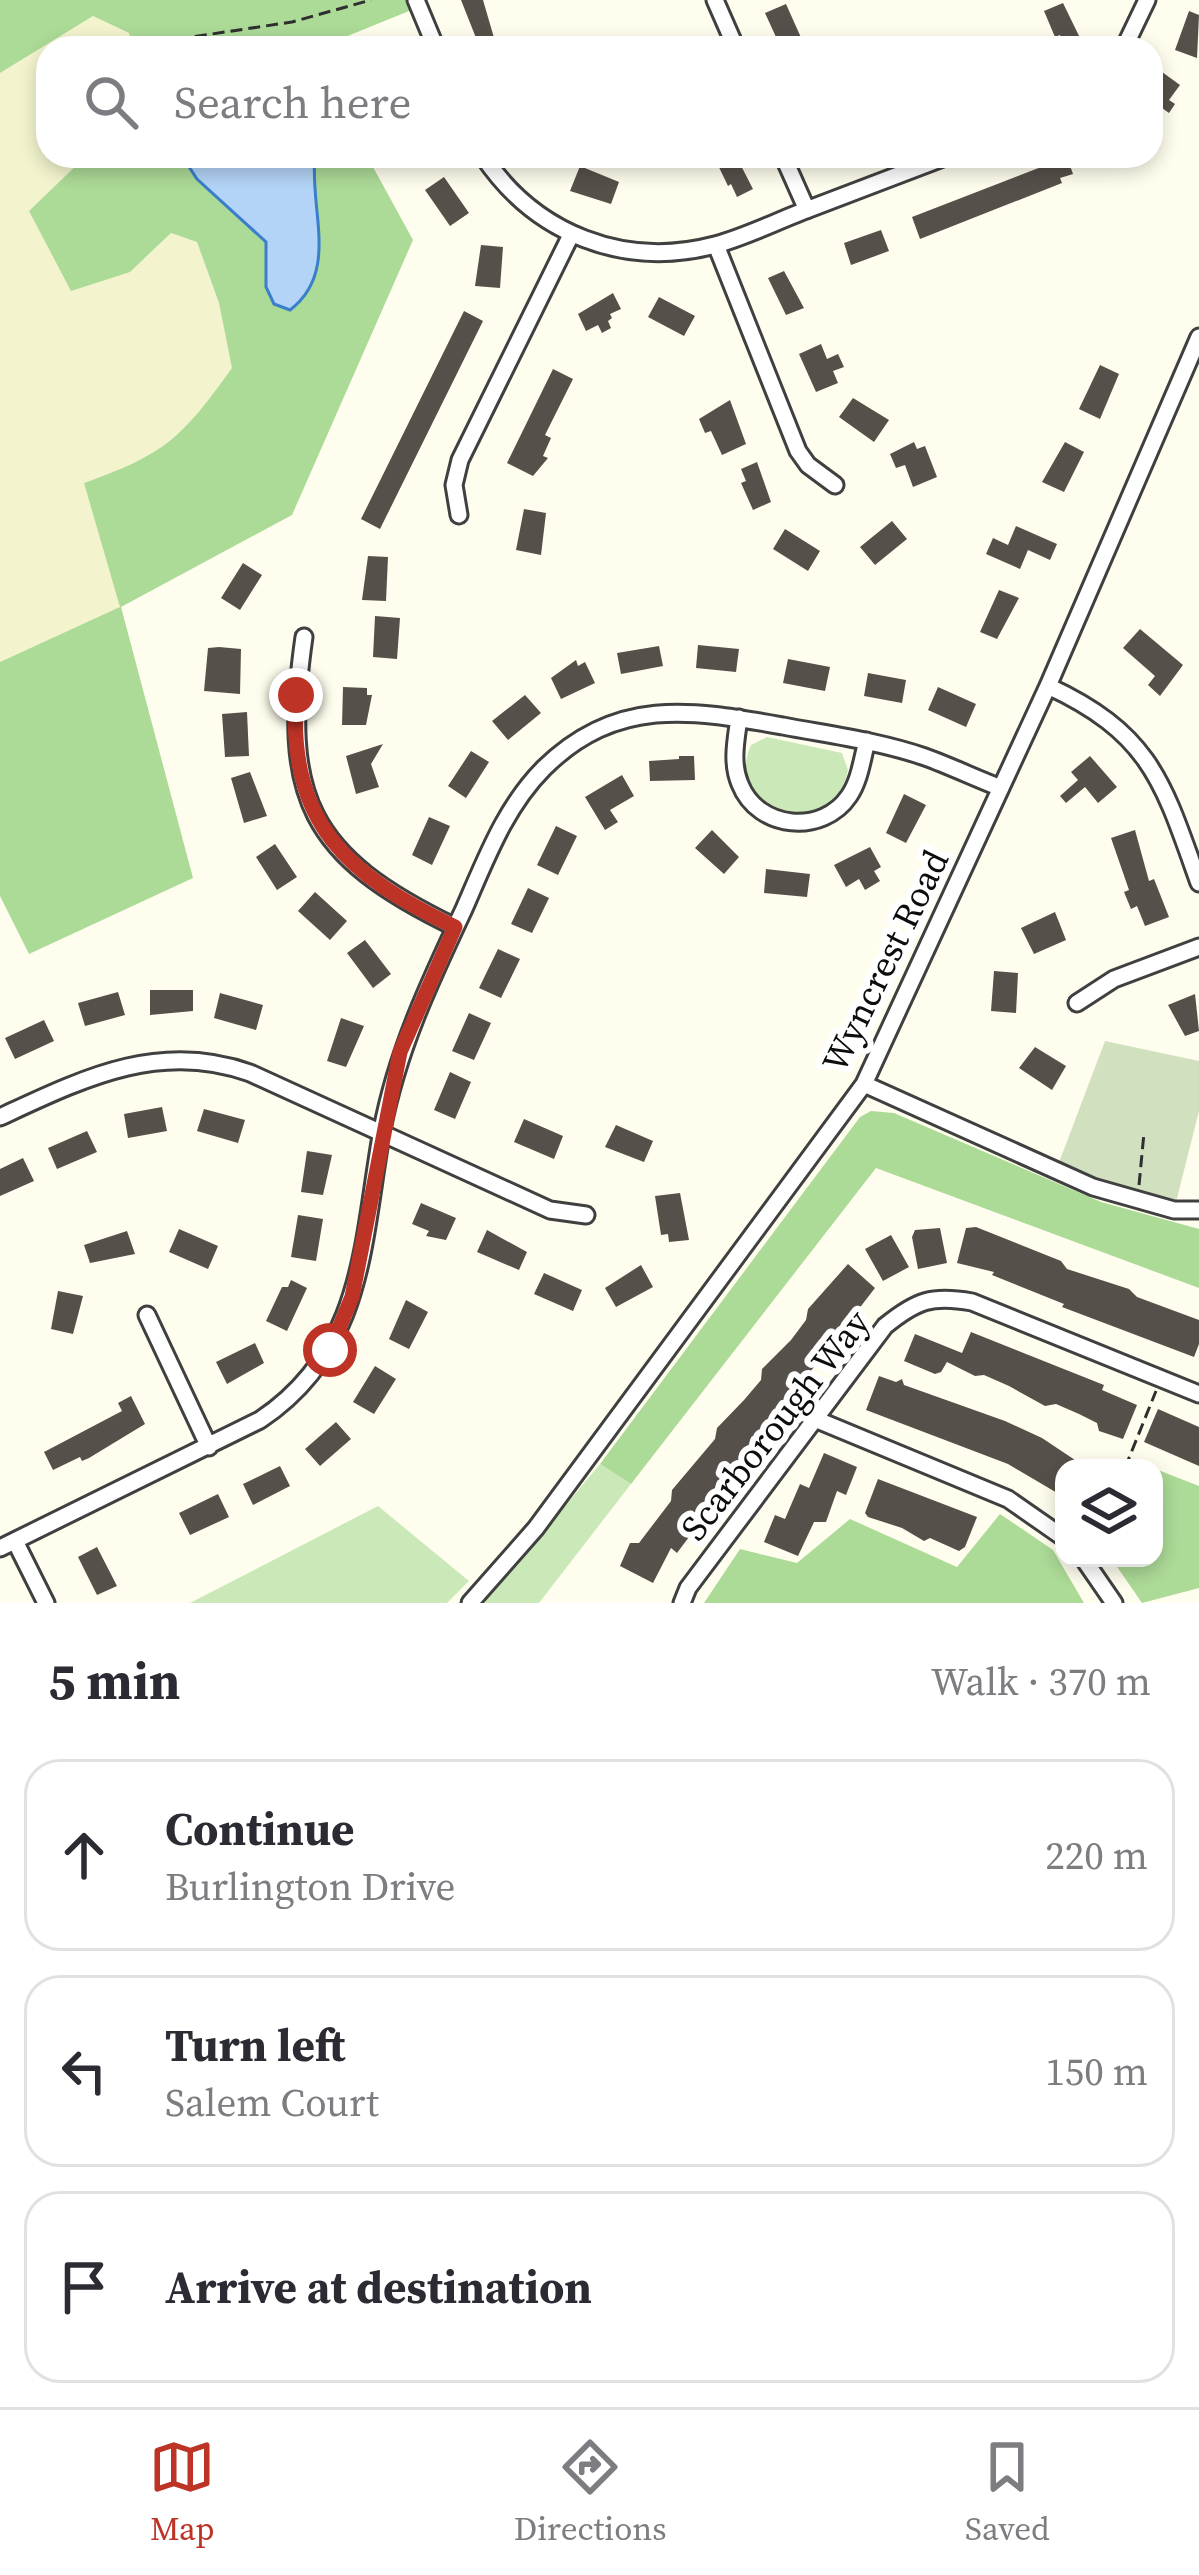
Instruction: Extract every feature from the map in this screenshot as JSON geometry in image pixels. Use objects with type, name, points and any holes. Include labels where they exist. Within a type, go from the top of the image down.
[{"type":"street","points":[[416,0],[431,36]]},
{"type":"street","points":[[715,0],[731,36]]},
{"type":"street","points":[[1130,36],[1147,0]]},
{"type":"street","points":[[493,168],[520,202],[571,235],[639,252],[670,253],[716,244],[917,168]]},
{"type":"street","points":[[788,168],[807,210]]},
{"type":"street","points":[[459,515],[454,485],[460,460],[571,235]]},
{"type":"street","points":[[716,244],[798,451],[808,465],[836,485]]},
{"type":"street","name":"Wyncrest Road","points":[[470,1603],[536,1528],[864,1084],[1194,363],[1199,337]]},
{"type":"street","points":[[304,637],[295,738],[301,775],[315,811],[338,848],[367,878],[455,927]]},
{"type":"street","points":[[1048,686],[1108,718],[1139,747],[1163,786],[1199,883]]},
{"type":"street","points":[[46,1603],[7,1545],[209,1447],[282,1406],[330,1350],[352,1297],[400,1052],[512,806],[571,745],[619,722],[700,711],[867,741],[925,757],[1000,788]]},
{"type":"street","points":[[739,718],[735,769],[740,784],[762,812],[781,821],[815,821],[839,807],[855,786],[867,741]]},
{"type":"street","points":[[1077,1003],[1114,979],[1199,947]]},
{"type":"street","points":[[0,1117],[119,1066],[190,1060],[250,1073],[550,1210],[586,1215]]},
{"type":"street","points":[[864,1084],[1093,1187],[1154,1205],[1199,1210]]},
{"type":"street","name":"Scarborough Way","points":[[682,1603],[688,1588],[886,1325],[912,1304],[944,1297],[972,1302],[1199,1394]]},
{"type":"street","points":[[147,1315],[209,1447]]},
{"type":"street","points":[[815,1419],[1008,1499],[1055,1532]]},
{"type":"street","points":[[1089,1567],[1114,1603]]},
{"type":"path","points":[[197,36],[334,13],[371,0]]},
{"type":"path","points":[[1139,1185],[1144,1133]]},
{"type":"path","points":[[1129,1459],[1161,1379]]},
{"type":"green space","points":[[0,0],[416,0],[419,7],[348,36],[130,36],[93,16],[60,36],[36,36],[36,51],[0,73]]},
{"type":"green space","points":[[93,16],[130,36],[60,36]]},
{"type":"green space","points":[[36,51],[36,168],[74,168],[29,211],[130,272],[171,233],[197,242],[219,303],[233,368],[193,422],[142,462],[84,483],[121,607],[0,662],[0,73]]},
{"type":"green space","points":[[74,168],[374,168],[413,240],[292,515],[121,607],[193,878],[29,954],[0,896],[0,662],[120,607],[84,483],[134,463],[170,441],[232,368],[219,303],[197,242],[171,233],[130,272],[71,291],[29,211]]},
{"type":"green space","points":[[767,737],[842,753],[848,770],[838,794],[822,808],[802,813],[764,801],[751,787],[746,768],[751,745]]},
{"type":"green space","points":[[1105,1041],[1199,1061],[1199,1111],[1174,1210],[1055,1173]]},
{"type":"green space","points":[[871,1111],[894,1113],[1101,1202],[1199,1229],[1199,1288],[876,1168],[631,1484],[600,1464],[860,1117]]},
{"type":"green space","points":[[600,1464],[631,1484],[539,1603],[484,1603]]},
{"type":"green space","points":[[1163,1472],[1199,1486],[1199,1588],[1142,1603],[1117,1567],[1163,1567]]},
{"type":"green space","points":[[378,1506],[469,1581],[447,1603],[190,1603]]},
{"type":"green space","points":[[1000,1514],[1053,1550],[1055,1567],[1063,1567],[1084,1603],[704,1603],[740,1549],[797,1563],[850,1519],[957,1567]]},
{"type":"water","points":[[190,168],[314,168],[318,259],[305,295],[290,310],[274,304],[266,287],[266,242]]},
{"type":"building","points":[[461,0],[483,0],[494,36],[475,36]]},
{"type":"building","points":[[1063,3],[1079,36],[1055,36],[1044,11]]},
{"type":"building","points":[[786,4],[800,36],[776,36],[765,13]]},
{"type":"building","points":[[1189,11],[1199,15],[1197,58],[1175,50]]},
{"type":"building","points":[[1163,73],[1180,85],[1169,100],[1175,104],[1169,113],[1163,109]]},
{"type":"building","points":[[579,168],[619,182],[611,204],[570,191]]},
{"type":"building","points":[[719,168],[742,168],[753,189],[737,197]]},
{"type":"building","points":[[1039,168],[1071,168],[1073,174],[1060,178],[1062,183],[920,239],[912,217]]},
{"type":"building","points":[[444,177],[469,213],[450,226],[425,190]]},
{"type":"building","points":[[881,230],[889,251],[851,265],[844,243]]},
{"type":"building","points":[[481,245],[503,247],[500,288],[475,286]]},
{"type":"building","points":[[784,271],[804,308],[786,315],[768,278]]},
{"type":"building","points":[[613,293],[621,309],[610,314],[611,328],[602,333],[598,325],[586,331],[578,314]]},
{"type":"building","points":[[659,297],[695,316],[684,336],[648,317]]},
{"type":"building","points":[[464,311],[483,321],[380,529],[361,519]]},
{"type":"building","points":[[821,344],[827,359],[838,354],[844,367],[833,371],[838,383],[816,392],[799,354]]},
{"type":"building","points":[[1100,365],[1119,374],[1100,419],[1079,409]]},
{"type":"building","points":[[553,369],[573,379],[545,435],[551,438],[543,456],[548,458],[533,476],[507,463]]},
{"type":"building","points":[[853,398],[889,420],[874,442],[839,417]]},
{"type":"building","points":[[730,400],[746,444],[722,455],[711,431],[705,433],[699,419]]},
{"type":"building","points":[[914,442],[917,449],[925,446],[937,477],[913,487],[905,465],[896,468],[890,454]]},
{"type":"building","points":[[1065,442],[1084,452],[1064,492],[1042,482]]},
{"type":"building","points":[[757,462],[771,502],[753,510],[741,483],[746,481],[741,469]]},
{"type":"building","points":[[524,509],[546,513],[541,555],[516,550]]},
{"type":"building","points":[[892,521],[907,539],[875,565],[860,547]]},
{"type":"building","points":[[1016,526],[1057,544],[1050,560],[1028,550],[1020,569],[986,554],[993,538],[1008,545]]},
{"type":"building","points":[[785,529],[820,551],[808,571],[773,549]]},
{"type":"building","points":[[368,556],[388,557],[386,601],[362,600]]},
{"type":"building","points":[[243,563],[262,575],[240,610],[221,598]]},
{"type":"building","points":[[999,590],[1019,598],[997,639],[980,632]]},
{"type":"building","points":[[375,616],[400,618],[397,659],[373,657]]},
{"type":"building","points":[[1140,629],[1183,665],[1160,696],[1148,685],[1155,676],[1123,648]]},
{"type":"building","points":[[698,645],[739,649],[736,672],[696,668]]},
{"type":"building","points":[[659,646],[663,666],[621,674],[617,653]]},
{"type":"building","points":[[208,648],[241,649],[240,694],[204,691]]},
{"type":"building","points":[[788,659],[830,667],[825,691],[783,683]]},
{"type":"building","points":[[576,660],[578,666],[585,662],[595,683],[561,699],[551,678]]},
{"type":"building","points":[[868,673],[906,680],[902,703],[864,696]]},
{"type":"building","points":[[343,687],[367,688],[367,695],[372,695],[366,725],[342,725]]},
{"type":"building","points":[[938,687],[976,704],[966,727],[928,710]]},
{"type":"building","points":[[525,695],[541,713],[508,740],[492,721]]},
{"type":"building","points":[[247,712],[249,756],[225,757],[222,714]]},
{"type":"building","points":[[383,744],[371,764],[379,787],[356,794],[346,756]]},
{"type":"building","points":[[471,751],[489,762],[466,798],[448,786]]},
{"type":"building","points":[[694,756],[695,780],[650,781],[649,761]]},
{"type":"building","points":[[1090,756],[1117,787],[1098,803],[1085,787],[1066,803],[1060,796],[1078,780],[1071,772]]},
{"type":"building","points":[[250,772],[267,816],[244,823],[231,778]]},
{"type":"building","points":[[622,775],[634,796],[610,810],[618,822],[605,830],[585,797]]},
{"type":"building","points":[[904,794],[926,805],[906,843],[886,833]]},
{"type":"building","points":[[429,817],[450,826],[432,865],[412,855]]},
{"type":"building","points":[[556,826],[577,836],[558,875],[537,865]]},
{"type":"building","points":[[712,830],[739,857],[724,874],[695,848]]},
{"type":"building","points":[[1135,830],[1149,881],[1154,879],[1169,917],[1145,926],[1137,906],[1131,909],[1124,892],[1129,890],[1111,838]]},
{"type":"building","points":[[275,844],[297,877],[277,890],[256,857]]},
{"type":"building","points":[[870,847],[881,867],[874,871],[880,881],[865,890],[859,879],[846,887],[834,865]]},
{"type":"building","points":[[766,869],[810,874],[807,897],[764,893]]},
{"type":"building","points":[[528,888],[549,898],[532,933],[511,924]]},
{"type":"building","points":[[315,892],[347,921],[330,940],[298,911]]},
{"type":"building","points":[[1055,912],[1066,940],[1034,954],[1021,928]]},
{"type":"building","points":[[365,940],[391,974],[373,988],[347,953]]},
{"type":"building","points":[[498,949],[520,959],[501,998],[479,988]]},
{"type":"building","points":[[994,971],[1018,973],[1016,1013],[991,1011]]},
{"type":"building","points":[[150,990],[193,990],[193,1011],[150,1015]]},
{"type":"building","points":[[118,992],[125,1015],[85,1026],[78,1003]]},
{"type":"building","points":[[220,993],[263,1005],[256,1030],[214,1018]]},
{"type":"building","points":[[1195,994],[1199,1031],[1185,1036],[1168,1005]]},
{"type":"building","points":[[469,1013],[491,1023],[474,1060],[452,1051]]},
{"type":"building","points":[[341,1018],[364,1026],[346,1067],[327,1061]]},
{"type":"building","points":[[44,1020],[54,1041],[15,1059],[5,1038]]},
{"type":"building","points":[[1035,1047],[1066,1066],[1052,1090],[1019,1068]]},
{"type":"building","points":[[450,1072],[471,1082],[455,1119],[434,1110]]},
{"type":"building","points":[[162,1107],[167,1131],[128,1138],[124,1114]]},
{"type":"building","points":[[204,1109],[245,1120],[238,1143],[197,1131]]},
{"type":"building","points":[[524,1119],[563,1136],[554,1159],[514,1142]]},
{"type":"building","points":[[616,1125],[653,1141],[644,1162],[605,1147]]},
{"type":"building","points":[[87,1131],[97,1152],[57,1169],[48,1148]]},
{"type":"building","points":[[307,1151],[332,1155],[323,1195],[301,1192]]},
{"type":"building","points":[[23,1158],[34,1181],[0,1196],[0,1169]]},
{"type":"building","points":[[680,1193],[689,1240],[669,1242],[668,1234],[661,1235],[655,1196]]},
{"type":"building","points":[[421,1203],[456,1218],[446,1240],[426,1236],[429,1231],[412,1224]]},
{"type":"building","points":[[298,1215],[323,1219],[316,1261],[291,1257]]},
{"type":"building","points":[[976,1227],[1061,1261],[1067,1269],[1129,1289],[1137,1297],[1199,1320],[1194,1357],[1062,1307],[1064,1304],[992,1275],[994,1272],[957,1263],[966,1228]]},
{"type":"building","points":[[940,1228],[947,1263],[918,1269],[915,1230]]},
{"type":"building","points":[[179,1229],[218,1246],[208,1269],[169,1252]]},
{"type":"building","points":[[487,1230],[527,1252],[519,1270],[477,1252]]},
{"type":"building","points":[[127,1231],[135,1254],[90,1263],[84,1245]]},
{"type":"building","points":[[891,1235],[909,1267],[883,1281],[865,1249]]},
{"type":"building","points":[[848,1264],[875,1288],[736,1468],[677,1553],[671,1548],[653,1583],[620,1566],[630,1543],[639,1543],[671,1501],[672,1490],[715,1439],[717,1428],[761,1380],[762,1369],[791,1340],[808,1309]]},
{"type":"building","points":[[641,1265],[653,1287],[616,1307],[605,1288]]},
{"type":"building","points":[[544,1273],[582,1290],[573,1311],[534,1294]]},
{"type":"building","points":[[291,1280],[307,1288],[287,1331],[266,1321],[282,1287],[288,1287]]},
{"type":"building","points":[[58,1291],[83,1296],[73,1334],[51,1329]]},
{"type":"building","points":[[406,1300],[428,1312],[409,1349],[389,1339]]},
{"type":"building","points":[[971,1332],[1104,1385],[1102,1390],[1137,1405],[1123,1439],[1099,1431],[1097,1423],[1079,1414],[1056,1404],[1045,1406],[984,1375],[975,1376],[947,1362],[935,1374],[904,1361],[915,1334],[962,1353]]},
{"type":"building","points":[[255,1343],[264,1363],[227,1384],[216,1362]]},
{"type":"building","points":[[375,1366],[396,1379],[374,1414],[353,1402]]},
{"type":"building","points":[[879,1376],[896,1382],[902,1379],[904,1385],[1042,1438],[1074,1459],[1055,1459],[1055,1492],[1008,1464],[866,1410]]},
{"type":"building","points":[[131,1396],[145,1424],[89,1458],[82,1461],[80,1457],[53,1470],[44,1452],[122,1411],[118,1403]]},
{"type":"building","points":[[1158,1409],[1199,1427],[1199,1466],[1144,1442]]},
{"type":"building","points":[[336,1422],[351,1439],[320,1466],[305,1449]]},
{"type":"building","points":[[824,1453],[857,1467],[846,1495],[837,1491],[826,1522],[814,1522],[798,1556],[764,1542],[775,1515],[785,1519],[800,1484],[809,1488]]},
{"type":"building","points":[[280,1466],[290,1486],[253,1505],[243,1484]]},
{"type":"building","points":[[878,1479],[977,1517],[965,1547],[959,1551],[930,1538],[924,1541],[868,1517],[865,1513]]},
{"type":"building","points":[[218,1494],[229,1517],[190,1535],[179,1513]]},
{"type":"building","points":[[97,1547],[117,1586],[97,1595],[78,1557]]},
{"type":"route","points":[[296,695],[295,738],[301,775],[326,832],[352,864],[386,892],[455,927],[400,1052],[352,1297],[330,1350]]}]
